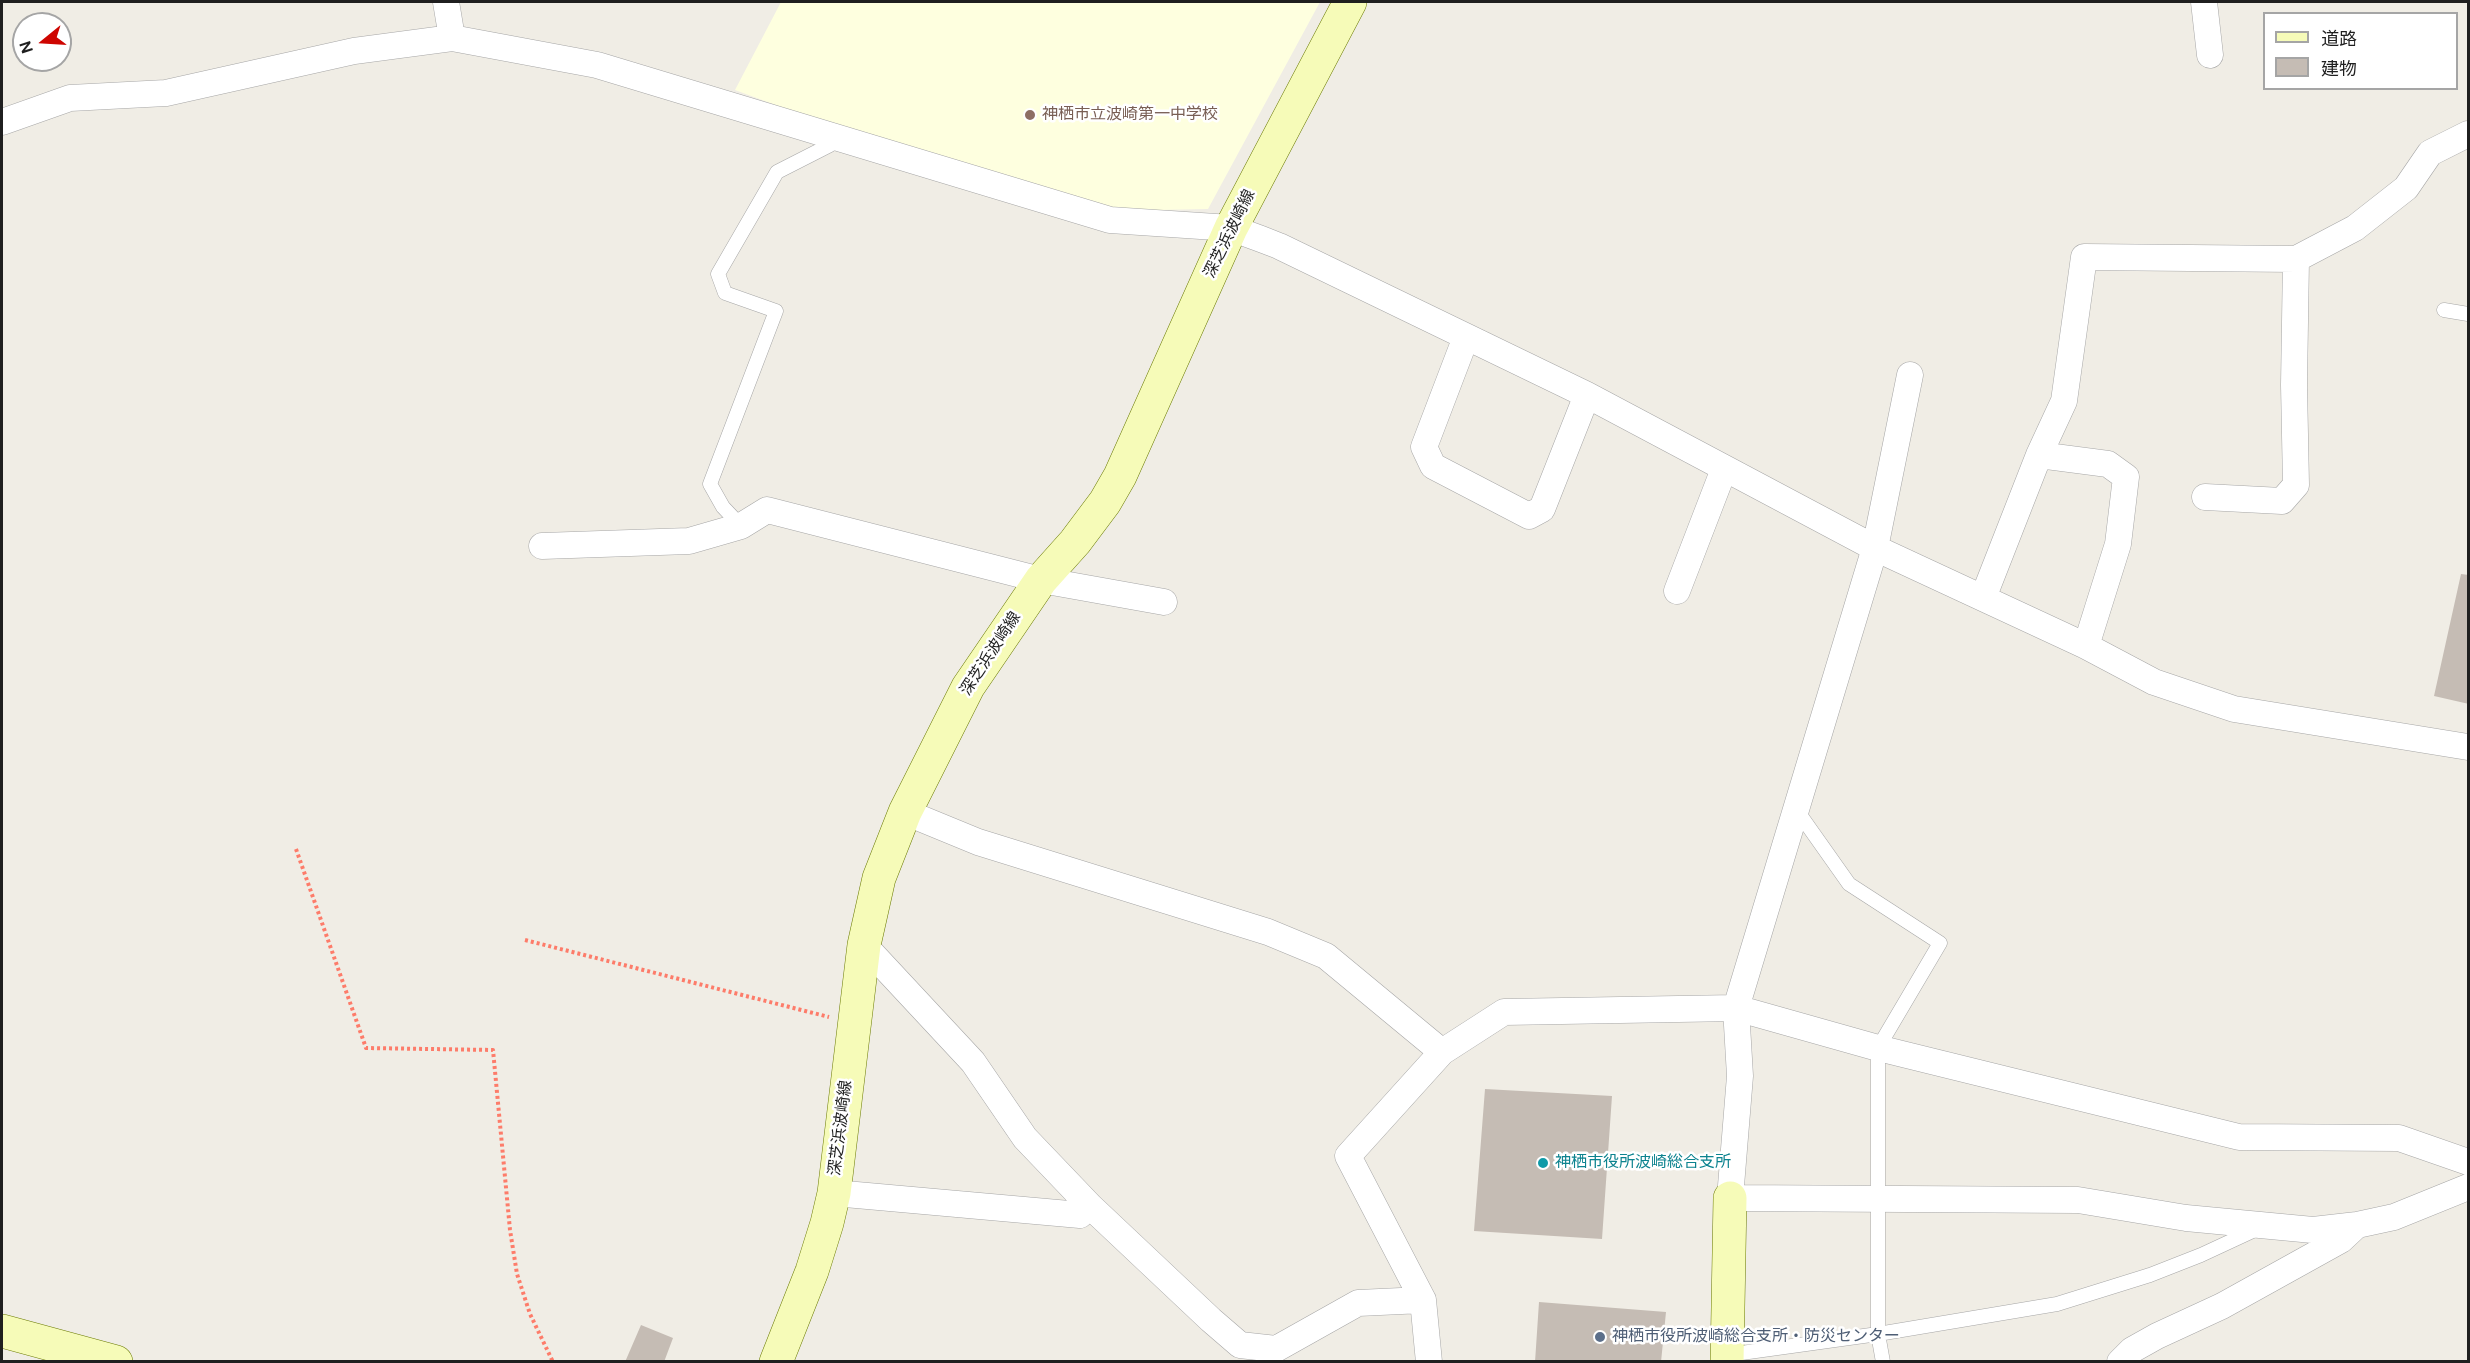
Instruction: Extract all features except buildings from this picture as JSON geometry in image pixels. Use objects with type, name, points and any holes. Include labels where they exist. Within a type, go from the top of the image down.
[{"type":"main road","name":"深芝浜波崎線","points":[[776,1362],[812,1271],[834,1193],[864,945],[879,878],[905,812],[968,687],[1041,580],[1075,542],[1105,502],[1120,476],[1231,228],[1350,2]]},
{"type":"main road","points":[[1727,1358],[1730,1198]]},
{"type":"main road","points":[[2,1331],[116,1362]]},
{"type":"street","points":[[446,2],[452,38]]},
{"type":"street","points":[[2204,2],[2210,55]]},
{"type":"street","points":[[2,122],[70,98],[166,93],[354,51],[452,38],[597,65],[1110,220],[1231,228],[1279,246],[1587,396],[1875,548],[2086,646],[2154,682],[2234,709],[2469,747]]},
{"type":"street","points":[[1983,598],[2039,455],[2064,401],[2084,257],[2296,259],[2355,228],[2406,188],[2430,153],[2469,134]]},
{"type":"street","points":[[2205,497],[2283,501],[2296,485],[2294,385],[2296,259]]},
{"type":"street","points":[[1466,337],[1424,447],[1433,465],[1529,516],[1542,509],[1587,396]]},
{"type":"street","points":[[1910,375],[1875,548],[1736,1008],[1740,1076],[1730,1198],[2078,1200],[2186,1218],[2313,1230],[2357,1225],[2394,1217],[2469,1187]]},
{"type":"street","points":[[2039,455],[2108,464],[2126,477],[2118,544],[2086,646]]},
{"type":"street","points":[[1677,591],[1724,468]]},
{"type":"street","points":[[542,546],[689,542],[741,526],[767,510],[1041,580],[1164,602]]},
{"type":"street","points":[[905,812],[978,842],[1268,932],[1326,956],[1442,1052]]},
{"type":"street","points":[[864,945],[973,1062],[1025,1138],[1090,1206],[1210,1320],[1240,1345],[1276,1349],[1358,1303],[1423,1300]]},
{"type":"street","points":[[1430,1362],[1423,1300],[1348,1156],[1442,1052],[1504,1012],[1736,1008],[1878,1048],[2238,1137],[2399,1138],[2469,1162]]},
{"type":"street","points":[[834,1193],[1080,1215],[1090,1206]]},
{"type":"street","points":[[2120,1362],[2132,1350],[2157,1336],[2222,1306],[2341,1240],[2357,1225]]},
{"type":"lane","points":[[741,526],[723,507],[710,484],[776,311],[725,292],[718,274],[777,172],[830,145],[834,137]]},
{"type":"lane","points":[[2444,310],[2469,314]]},
{"type":"lane","points":[[1796,809],[1849,884],[1940,943],[1878,1048],[1880,1199],[1878,1334],[1882,1362]]},
{"type":"lane","points":[[1727,1358],[2057,1304],[2181,1263],[2265,1226]]},
{"type":"path","points":[[296,849],[366,1048],[493,1050],[510,1230],[517,1274],[530,1314],[553,1362]]},
{"type":"path","points":[[525,940],[853,1023]]},
{"type":"shaded area","name":"神栖市立波崎第一中学校","points":[[781,2],[1320,2],[1208,209],[1107,211],[868,139],[735,90]]},
{"type":"place","name":"神栖市立波崎第一中学校","points":[[1030,115]]},
{"type":"place","name":"神栖市役所波崎総合支所","points":[[1543,1163]]},
{"type":"place","name":"神栖市役所波崎総合支所・防災センター","points":[[1600,1337]]}]
